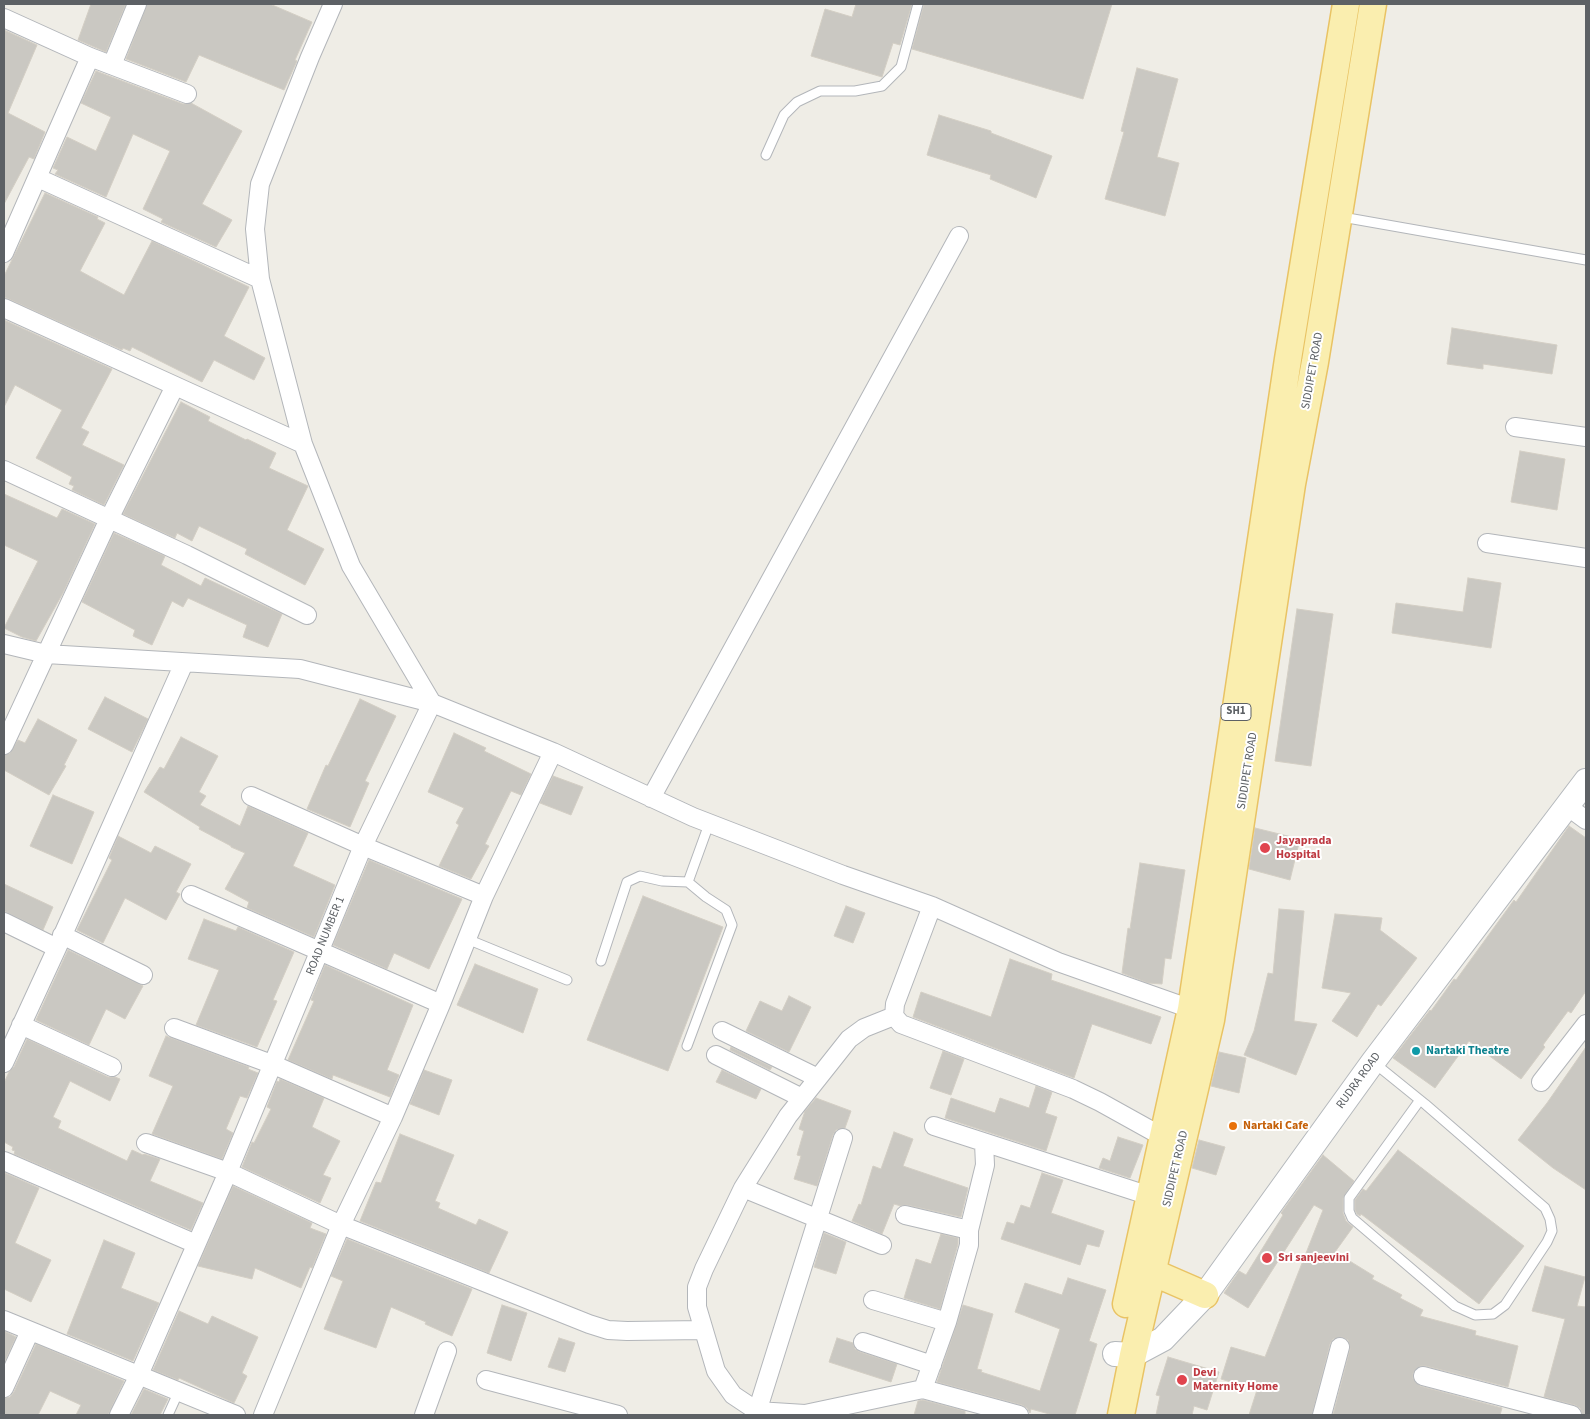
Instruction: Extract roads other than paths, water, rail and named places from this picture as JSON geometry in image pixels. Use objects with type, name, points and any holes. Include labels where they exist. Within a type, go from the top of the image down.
[{"type":"main road","name":"SIDDIPET ROAD","points":[[1121,1415],[1124,1354],[1150,1196],[1191,1009],[1288,359],[1346,4]]},
{"type":"main road","name":"SIDDIPET ROAD","points":[[1104,1415],[1152,1272],[1211,1020],[1292,484],[1315,362],[1373,4]]},
{"type":"main road","name":"RUDRA ROAD","points":[[1124,1354],[1163,1339],[1205,1295],[1373,1062],[1586,781]]},
{"type":"main road","points":[[1152,1272],[1205,1295]]},
{"type":"street","points":[[112,65],[137,4]]},
{"type":"street","points":[[333,4],[260,184],[255,229],[260,279],[303,444],[351,566],[432,703]]},
{"type":"street","points":[[4,18],[90,57],[187,94]]},
{"type":"street","points":[[4,253],[90,57]]},
{"type":"street","points":[[38,178],[260,279]]},
{"type":"street","points":[[651,798],[959,236]]},
{"type":"street","points":[[4,308],[303,444]]},
{"type":"street","points":[[4,745],[109,519],[175,386]]},
{"type":"street","points":[[1516,426],[1586,437]]},
{"type":"street","points":[[4,470],[187,555],[307,615]]},
{"type":"street","points":[[1487,543],[1586,558]]},
{"type":"street","points":[[4,644],[46,654],[300,669],[432,703],[553,752],[709,824],[843,875],[932,906],[1058,962],[1191,1009]]},
{"type":"street","points":[[4,1063],[184,663]]},
{"type":"street","name":"ROAD NUMBER 1","points":[[119,1415],[139,1375],[274,1065],[363,846],[432,703]]},
{"type":"street","points":[[263,1415],[341,1225],[393,1117],[484,896],[553,752]]},
{"type":"street","points":[[250,796],[363,846],[484,896]]},
{"type":"street","points":[[1567,806],[1586,820]]},
{"type":"street","points":[[191,895],[441,1004]]},
{"type":"street","points":[[932,906],[895,1004],[894,1016],[901,1024],[1073,1090],[1100,1102],[1163,1138]]},
{"type":"street","points":[[4,922],[143,975]]},
{"type":"street","points":[[894,1016],[864,1028],[849,1039],[788,1116],[743,1188],[704,1269],[697,1288],[697,1307],[703,1330],[716,1371],[733,1395],[757,1413],[805,1414],[923,1389],[1020,1415]]},
{"type":"street","points":[[1541,1082],[1586,1024]]},
{"type":"street","points":[[22,1025],[112,1067]]},
{"type":"street","points":[[174,1028],[274,1065],[393,1117]]},
{"type":"street","points":[[722,1031],[818,1078]]},
{"type":"street","points":[[716,1055],[802,1098]]},
{"type":"street","points":[[934,1126],[1150,1196]]},
{"type":"street","points":[[757,1413],[843,1138]]},
{"type":"street","points":[[146,1143],[228,1172],[341,1225],[590,1324],[608,1330],[703,1330]]},
{"type":"street","points":[[923,1389],[947,1322],[970,1245],[970,1230],[984,1165],[984,1143]]},
{"type":"street","points":[[4,1161],[196,1244]]},
{"type":"street","points":[[743,1188],[882,1245]]},
{"type":"street","points":[[905,1215],[970,1230]]},
{"type":"street","points":[[873,1300],[947,1322]]},
{"type":"street","points":[[4,1320],[236,1415]]},
{"type":"street","points":[[4,1388],[30,1331]]},
{"type":"street","points":[[863,1342],[932,1365]]},
{"type":"street","points":[[1322,1415],[1340,1347]]},
{"type":"street","points":[[424,1415],[447,1352]]},
{"type":"street","points":[[1423,1376],[1572,1415]]},
{"type":"street","points":[[486,1380],[618,1415]]},
{"type":"lane","points":[[766,155],[784,115],[797,102],[820,91],[855,91],[882,86],[901,67],[918,4]]},
{"type":"lane","points":[[1339,217],[1586,260]]},
{"type":"lane","points":[[688,882],[709,824]]},
{"type":"lane","points":[[601,961],[627,882],[640,876],[662,881],[688,882],[726,910],[732,925],[687,1046]]},
{"type":"lane","points":[[467,940],[567,980]]},
{"type":"lane","points":[[1373,1062],[1420,1100],[1545,1208],[1550,1218],[1552,1231],[1547,1242],[1506,1305],[1493,1314],[1475,1315],[1455,1306],[1352,1218],[1349,1211],[1348,1198],[1420,1100]]},
{"type":"lane","points":[[168,1415],[178,1392]]},
{"type":"place","name":"Jayaprada Hospital","points":[[1265,848]]},
{"type":"place","name":"Nartaki Theatre","points":[[1416,1051]]},
{"type":"place","name":"Nartaki Cafe","points":[[1233,1126]]},
{"type":"place","name":"Sri sanjeevini","points":[[1267,1258]]},
{"type":"place","name":"Devi Maternity Home","points":[[1182,1380]]}]
